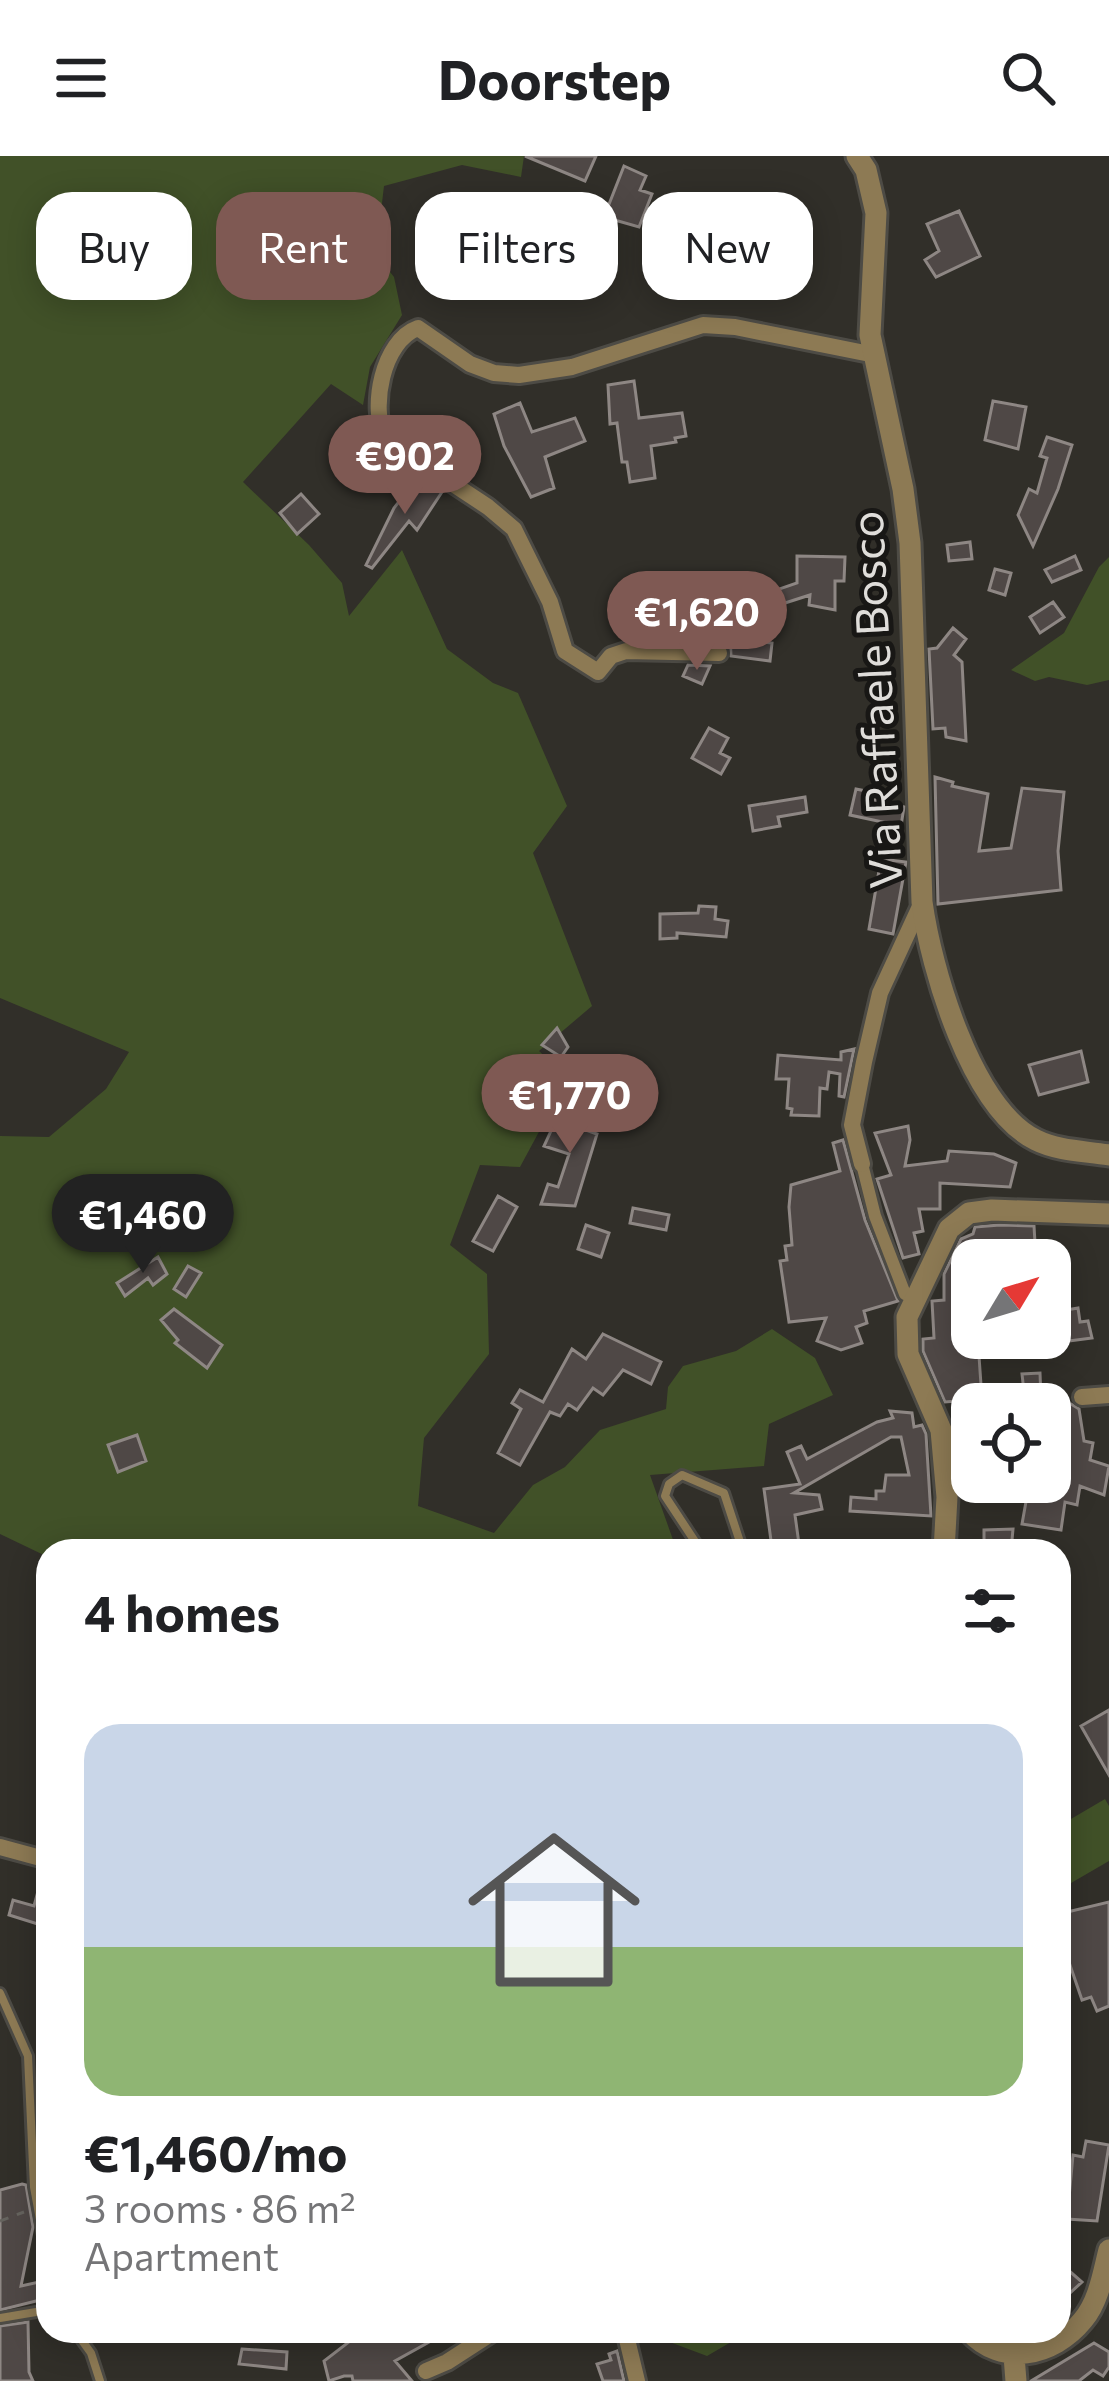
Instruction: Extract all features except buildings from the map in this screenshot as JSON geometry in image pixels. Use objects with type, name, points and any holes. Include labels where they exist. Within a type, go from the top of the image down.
[{"type":"street","name":"Via Raffaele Bosco","points":[[857,156],[866,170],[876,213],[870,335],[910,543],[922,902],[928,949],[963,1048],[1013,1123],[1033,1139],[1054,1147],[1109,1155]]},
{"type":"street","points":[[719,653],[626,651],[610,656],[598,672],[574,660],[514,529],[385,439],[376,406],[399,340],[418,328],[470,364],[519,375],[572,368],[703,325],[736,327],[874,355]]},
{"type":"street","points":[[905,1294],[875,1216],[852,1126],[880,993],[922,902]]},
{"type":"street","points":[[945,1539],[947,1497],[941,1430],[908,1354],[907,1317],[949,1229],[969,1214],[992,1210],[1109,1214]]},
{"type":"street","points":[[1082,1397],[1109,1395]]},
{"type":"street","points":[[0,1847],[36,1857]]},
{"type":"street","points":[[1071,2332],[1084,2320],[1098,2293],[1109,2250]]},
{"type":"street","points":[[426,2371],[476,2343]]},
{"type":"street","points":[[628,2343],[637,2381]]},
{"type":"street","points":[[981,2343],[988,2350],[1014,2356],[1050,2343]]},
{"type":"street","points":[[1012,2343],[1016,2381]]},
{"type":"lane","points":[[693,1539],[665,1496],[669,1484],[682,1475],[724,1493],[739,1539]]},
{"type":"lane","points":[[0,1994],[28,2056],[36,2178]]},
{"type":"lane","points":[[0,2318],[36,2311]]},
{"type":"lane","points":[[84,2343],[100,2381]]},
{"type":"path","points":[[0,2222],[36,2209]]},
{"type":"green space","points":[[0,156],[524,156],[521,177],[462,165],[384,186],[383,192],[216,192],[216,300],[391,300],[391,273],[402,315],[370,367],[363,405],[331,384],[243,482],[342,583],[349,616],[402,550],[447,649],[493,683],[518,693],[567,806],[533,853],[592,1006],[539,1051],[568,1078],[520,1167],[480,1165],[450,1245],[487,1274],[489,1354],[424,1438],[418,1506],[494,1533],[533,1485],[565,1467],[600,1430],[666,1409],[668,1387],[683,1366],[736,1351],[772,1329],[815,1358],[833,1395],[769,1424],[764,1466],[650,1475],[673,1539],[36,1539],[36,1551],[0,1534],[0,1136],[49,1137],[106,1089],[129,1052],[0,998]]},
{"type":"green space","points":[[1109,557],[1109,680],[1087,685],[1049,677],[1035,681],[1011,670],[1064,633]]},
{"type":"green space","points":[[1105,1799],[1109,1806],[1109,1861],[1071,1883],[1071,1819]]},
{"type":"green space","points":[[672,2343],[729,2343],[707,2356]]}]
